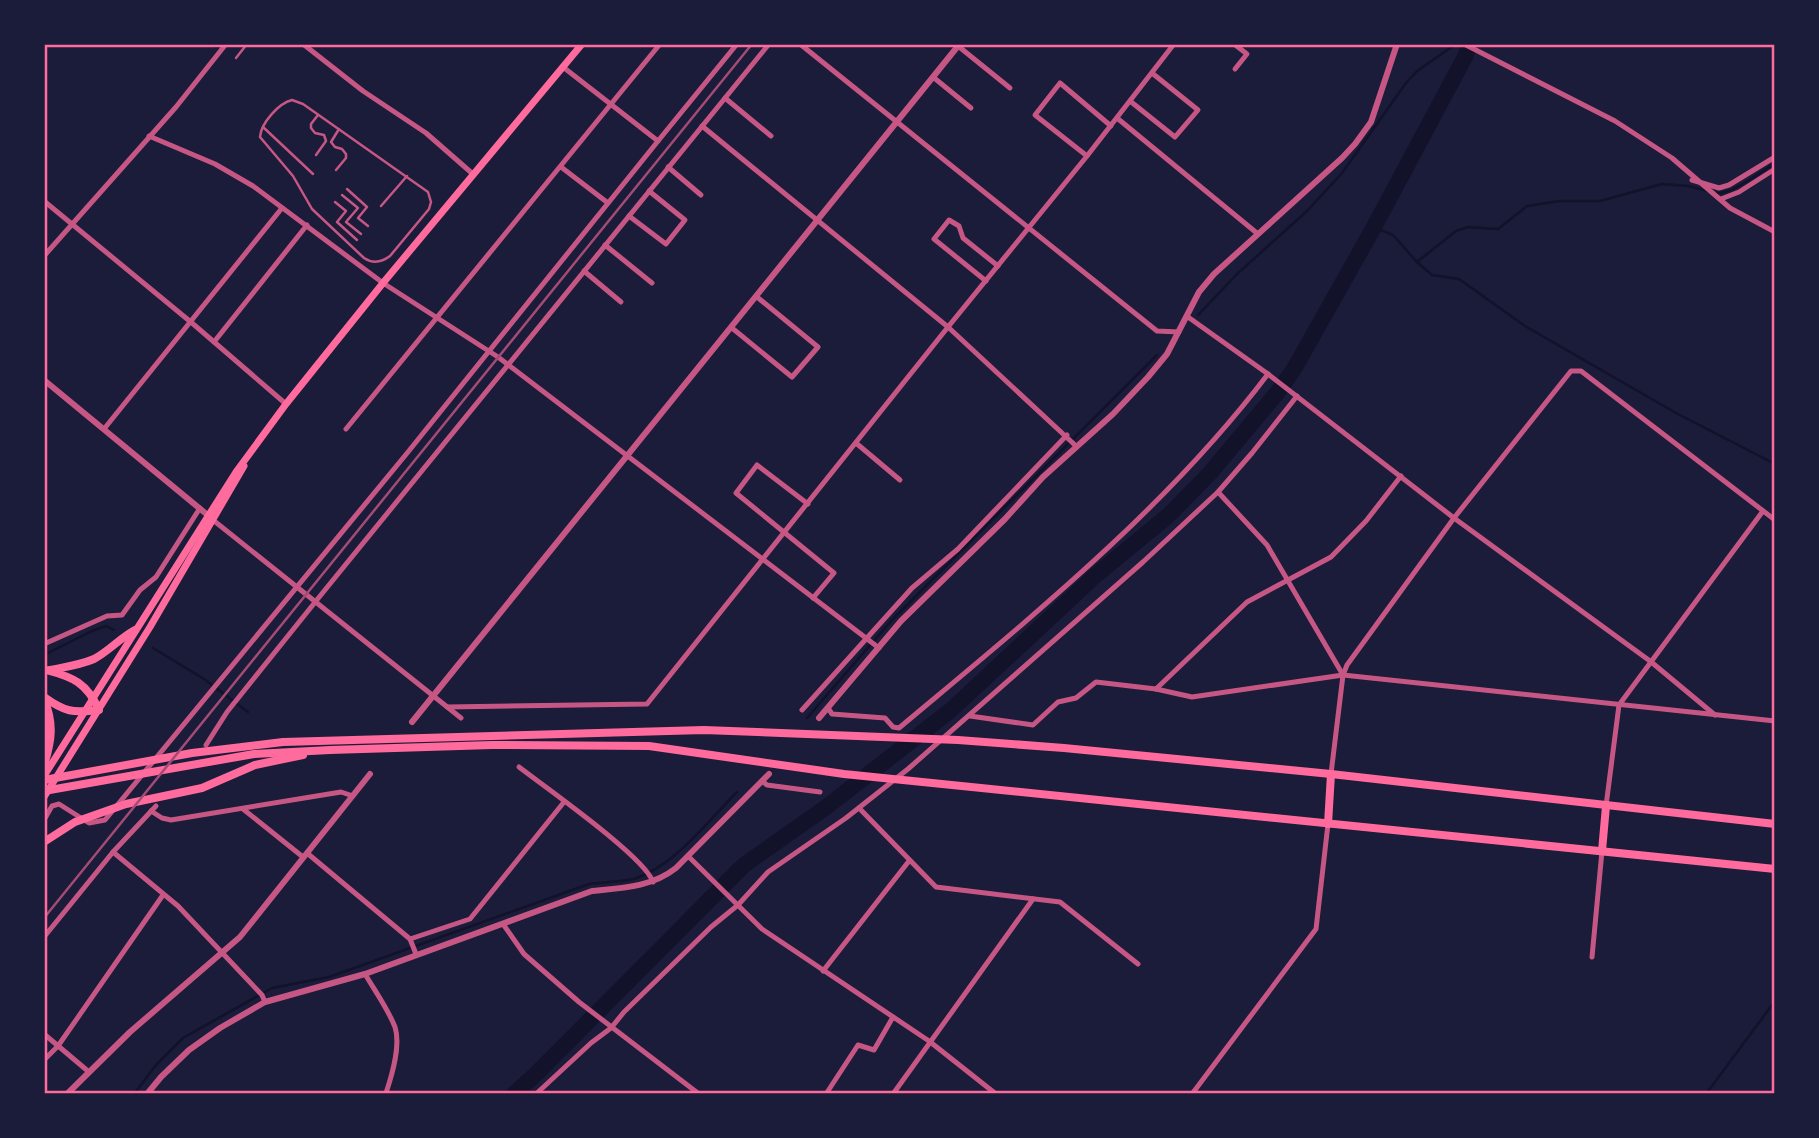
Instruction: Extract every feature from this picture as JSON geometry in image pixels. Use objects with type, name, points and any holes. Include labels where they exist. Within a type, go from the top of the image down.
[{"type":"highway","points":[[45,670],[78,665],[95,658],[122,636],[135,630]]},
{"type":"highway","points":[[44,698],[71,712],[99,710],[79,682],[69,676],[45,670]]},
{"type":"highway","points":[[44,698],[51,718],[52,734],[44,765]]},
{"type":"highway","points":[[44,778],[192,753],[283,742],[704,730],[885,736],[1077,749],[1331,774],[1775,824]]},
{"type":"highway","points":[[44,791],[254,754],[492,745],[649,746],[844,774],[1775,869]]},
{"type":"highway","points":[[44,842],[75,822],[126,804],[157,801],[202,789],[255,765],[330,750]]},
{"type":"highway","points":[[1328,824],[1331,774]]},
{"type":"highway","points":[[1602,850],[1606,806]]},
{"type":"main road","points":[[44,778],[135,630],[286,404],[582,44]]},
{"type":"main road","points":[[44,796],[99,710],[210,517]]},
{"type":"street","points":[[44,256],[226,44]]},
{"type":"street","points":[[303,44],[363,91],[426,133],[474,175]]},
{"type":"street","points":[[346,429],[660,44]]},
{"type":"street","points":[[44,820],[52,806],[59,804],[89,824],[105,820],[737,44]]},
{"type":"street","points":[[206,745],[228,712],[316,601],[769,44]]},
{"type":"street","points":[[800,44],[1157,331],[1180,332]]},
{"type":"street","points":[[447,707],[647,704],[1118,118],[1174,44]]},
{"type":"street","points":[[1234,44],[1247,54],[1235,69]]},
{"type":"street","points":[[802,710],[873,643],[901,621],[1076,445],[1113,414],[1148,377],[1167,354],[1199,292],[1214,274],[1342,158],[1363,133],[1371,122],[1397,44]]},
{"type":"street","points":[[1464,44],[1615,121],[1672,158],[1730,208],[1775,232]]},
{"type":"street","points":[[1478,51],[1485,44]]},
{"type":"street","points":[[412,722],[959,45],[1010,88]]},
{"type":"street","points":[[563,67],[658,141]]},
{"type":"street","points":[[1130,101],[1175,137],[1198,110],[1152,73]]},
{"type":"street","points":[[933,77],[971,108]]},
{"type":"street","points":[[1087,156],[1035,115],[1060,83],[1111,125]]},
{"type":"street","points":[[725,98],[771,136]]},
{"type":"street","points":[[1118,118],[1258,234]]},
{"type":"street","points":[[702,126],[817,223],[948,327],[1076,445]]},
{"type":"street","points":[[149,136],[215,164],[253,187],[383,283],[508,365],[873,643]]},
{"type":"street","points":[[1692,180],[1719,188],[1729,185],[1775,157]]},
{"type":"street","points":[[561,166],[608,203]]},
{"type":"street","points":[[668,167],[701,195]]},
{"type":"street","points":[[1721,199],[1739,192],[1775,169]]},
{"type":"street","points":[[629,216],[666,244],[685,220],[649,191]]},
{"type":"street","points":[[44,201],[286,404]]},
{"type":"street","points":[[104,429],[282,208]]},
{"type":"street","points":[[986,281],[934,239],[949,220],[958,226],[963,238],[998,266]]},
{"type":"street","points":[[214,342],[307,225]]},
{"type":"street","points":[[605,245],[652,283]]},
{"type":"street","points":[[584,271],[621,302]]},
{"type":"street","points":[[732,328],[792,377],[818,347],[757,297]]},
{"type":"street","points":[[1188,317],[1268,374],[1454,518],[1650,662],[1715,715]]},
{"type":"street","points":[[1331,774],[1343,675],[1347,666],[1454,518],[1571,371],[1581,371],[1775,520]]},
{"type":"street","points":[[828,708],[832,713],[885,718],[893,727],[899,727],[1023,624],[1175,483],[1219,437],[1268,374]]},
{"type":"street","points":[[44,380],[461,718]]},
{"type":"street","points":[[536,1094],[711,927],[738,905],[768,872],[859,808],[970,716],[1143,562],[1218,492],[1297,396]]},
{"type":"street","points":[[819,718],[912,588],[958,549],[1068,437]]},
{"type":"street","points":[[856,443],[901,480]]},
{"type":"street","points":[[808,504],[757,466],[736,493],[834,572],[813,598]]},
{"type":"street","points":[[1156,689],[1247,602],[1331,557],[1366,521],[1401,475]]},
{"type":"street","points":[[1218,492],[1267,545],[1343,675]]},
{"type":"street","points":[[44,644],[107,616],[122,615],[140,590],[156,577],[200,508]]},
{"type":"street","points":[[1606,806],[1619,705],[1763,511]]},
{"type":"street","points":[[970,716],[1032,725],[1058,702],[1076,698],[1097,682],[1156,689],[1192,697],[1343,675],[1775,721]]},
{"type":"street","points":[[519,766],[620,846],[652,878]]},
{"type":"street","points":[[67,1094],[130,1032],[240,937],[370,774]]},
{"type":"street","points":[[147,1094],[189,1050],[265,1002],[365,974],[415,953],[592,891],[629,888],[652,878],[665,877],[769,774]]},
{"type":"street","points":[[762,780],[766,785],[820,792]]},
{"type":"street","points":[[151,811],[171,820],[341,792],[353,796]]},
{"type":"street","points":[[44,937],[157,801]]},
{"type":"street","points":[[410,940],[470,919],[564,802]]},
{"type":"street","points":[[242,808],[410,940],[415,953]]},
{"type":"street","points":[[859,808],[936,887],[1060,902],[1138,964]]},
{"type":"street","points":[[1192,1094],[1317,929],[1328,824]]},
{"type":"street","points":[[1592,957],[1602,850]]},
{"type":"street","points":[[44,851],[44,858]]},
{"type":"street","points":[[113,852],[163,895],[223,953],[262,995],[265,1002]]},
{"type":"street","points":[[688,856],[762,929],[929,1041],[996,1094]]},
{"type":"street","points":[[824,971],[909,861]]},
{"type":"street","points":[[44,1060],[58,1046],[163,895]]},
{"type":"street","points":[[893,1094],[1033,899]]},
{"type":"street","points":[[503,924],[524,954],[581,1004],[699,1094]]},
{"type":"street","points":[[365,974],[396,1029],[391,1080],[386,1093],[383,1094]]},
{"type":"street","points":[[826,1094],[858,1045],[874,1050],[893,1017]]},
{"type":"street","points":[[44,1034],[89,1072]]},
{"type":"lane","points":[[236,58],[247,44]]},
{"type":"lane","points":[[286,101],[298,101],[428,192],[430,206],[390,256],[383,261],[369,261],[312,209],[293,176],[260,137],[263,127],[286,101]]},
{"type":"lane","points":[[316,155],[326,141],[324,135],[315,133],[311,128],[318,115]]},
{"type":"lane","points":[[263,127],[313,174]]},
{"type":"lane","points":[[336,170],[346,158],[346,153],[335,148],[331,142],[339,129]]},
{"type":"lane","points":[[381,206],[407,177]]},
{"type":"lane","points":[[346,189],[367,207],[358,218],[368,226]]},
{"type":"lane","points":[[342,195],[358,208],[346,222],[361,234]]},
{"type":"lane","points":[[335,202],[346,211],[337,222],[357,240]]},
{"type":"waterway","points":[[212,44],[216,47],[218,44]]},
{"type":"waterway","points":[[1198,315],[1237,274],[1307,211],[1342,173],[1417,71],[1456,44]]},
{"type":"waterway","points":[[514,1094],[744,865],[825,808],[951,710],[1096,575],[1169,515],[1210,473],[1294,369],[1374,227],[1466,55],[1469,44]]},
{"type":"waterway","points":[[1715,193],[1729,191],[1775,163]]},
{"type":"waterway","points":[[1417,262],[1456,231],[1468,227],[1498,229],[1527,206],[1560,201],[1600,201],[1662,184],[1708,191]]},
{"type":"waterway","points":[[1374,227],[1393,235],[1432,275],[1459,279],[1525,326],[1676,413],[1775,464]]},
{"type":"waterway","points":[[807,718],[891,621],[1157,355]]},
{"type":"waterway","points":[[44,655],[92,631],[106,626],[114,630]]},
{"type":"waterway","points":[[153,648],[204,679],[248,712]]},
{"type":"waterway","points":[[134,1094],[156,1065],[183,1038],[272,988],[329,977],[589,884],[628,880],[648,873],[676,854],[737,792]]},
{"type":"waterway","points":[[1706,1094],[1772,1005],[1775,1008]]},
{"type":"railway","points":[[44,918],[752,44]]}]
